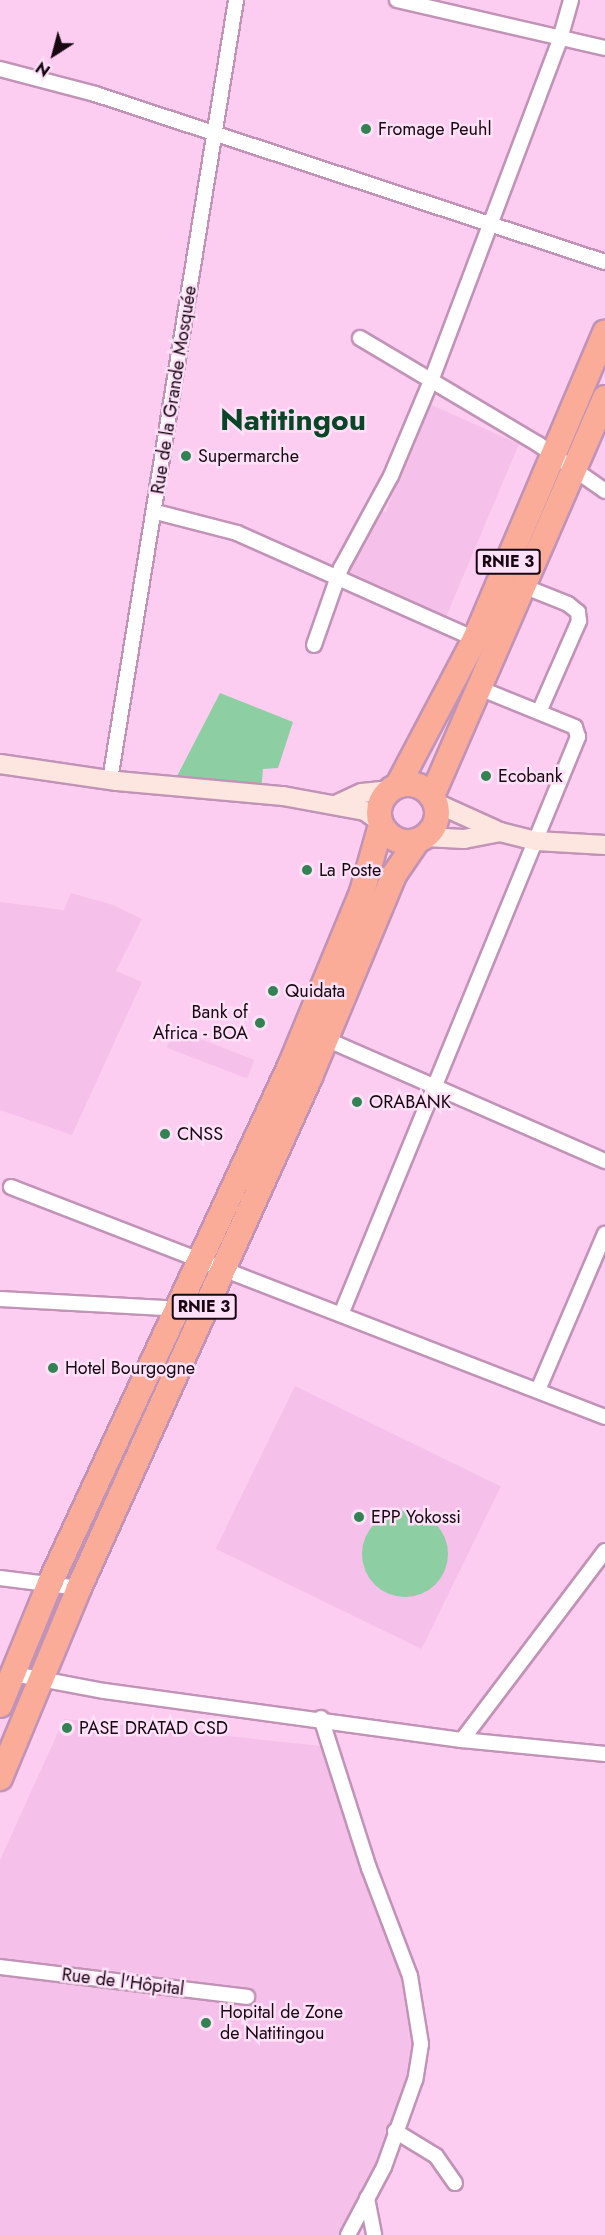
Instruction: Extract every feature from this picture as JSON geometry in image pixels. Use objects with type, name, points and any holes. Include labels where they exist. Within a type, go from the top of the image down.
[{"type":"highway","name":"RNIE 3","points":[[0,1778],[79,1588],[201,1314],[211,1264],[304,1029],[362,892],[381,823],[379,806],[394,787],[436,720],[475,639],[605,332]]},
{"type":"highway","name":"RNIE 3","points":[[0,1705],[50,1583],[176,1307],[211,1264],[326,1039],[394,875],[421,839],[435,825],[434,800],[479,688],[605,398]]},
{"type":"highway","points":[[394,787],[420,786],[434,800]]},
{"type":"highway","points":[[381,823],[401,841],[421,839]]},
{"type":"street","name":"Rue de la Grande Mosquée","points":[[110,780],[156,512],[213,133],[236,0]]},
{"type":"street","points":[[397,0],[605,48]]},
{"type":"street","points":[[314,645],[353,541],[391,476],[431,381],[560,39],[571,0]]},
{"type":"street","points":[[0,69],[95,94],[605,262]]},
{"type":"street","points":[[360,338],[553,454],[605,491]]},
{"type":"street","points":[[156,512],[237,533],[475,639]]},
{"type":"street","points":[[523,586],[568,604],[578,612],[579,621],[539,712]]},
{"type":"street","points":[[342,1312],[432,1087],[498,937],[579,732],[539,712],[479,688]]},
{"type":"street","points":[[0,764],[110,780],[338,804],[365,811],[381,823]]},
{"type":"street","points":[[338,804],[362,793],[394,787]]},
{"type":"street","points":[[434,800],[500,831],[536,841],[605,845]]},
{"type":"street","points":[[421,839],[464,839],[500,831]]},
{"type":"street","points":[[304,1029],[605,1161]]},
{"type":"street","points":[[11,1187],[342,1312],[605,1417]]},
{"type":"street","points":[[538,1390],[605,1234]]},
{"type":"street","points":[[0,1299],[176,1307],[201,1314]]},
{"type":"street","points":[[462,1740],[605,1551]]},
{"type":"street","points":[[0,1578],[79,1588]]},
{"type":"street","points":[[14,1674],[462,1740],[605,1754]]},
{"type":"street","points":[[321,1718],[416,1998],[420,2055],[384,2167],[348,2235]]},
{"type":"street","name":"Rue de l'Hôpital","points":[[0,1967],[247,1996]]},
{"type":"street","points":[[395,2131],[436,2156],[455,2183]]},
{"type":"street","points":[[367,2198],[374,2235]]},
{"type":"shaded area","points":[[427,403],[519,444],[446,617],[342,570],[354,542],[364,542],[379,510],[386,512]]},
{"type":"shaded area","points":[[71,893],[113,905],[142,919],[116,971],[142,982],[72,1135],[0,1110],[0,902],[64,910]]},
{"type":"shaded area","points":[[174,1029],[254,1060],[247,1078],[167,1048]]},
{"type":"shaded area","name":"EPP Yokossi","points":[[295,1386],[501,1486],[421,1649],[216,1549]]},
{"type":"shaded area","name":"Hopital de Zone de Natitingou","points":[[64,1719],[322,1746],[407,1975],[419,2071],[342,2235],[0,2235],[0,1860]]},
{"type":"green space","points":[[220,693],[293,722],[278,768],[263,769],[261,791],[174,782]]},
{"type":"green space","points":[[405,1511],[429,1518],[441,1530],[448,1554],[441,1578],[429,1590],[405,1597],[381,1590],[369,1578],[362,1554],[369,1530],[381,1518]]},
{"type":"place","name":"Fromage Peuhl","points":[[366,129]]},
{"type":"place","name":"Supermarche","points":[[186,456]]},
{"type":"place","name":"Ecobank","points":[[486,776]]},
{"type":"place","name":"La Poste","points":[[307,870]]},
{"type":"place","name":"Quidata","points":[[273,991]]},
{"type":"place","name":"Bank of Africa - BOA","points":[[260,1023]]},
{"type":"place","name":"ORABANK","points":[[357,1102]]},
{"type":"place","name":"CNSS","points":[[165,1134]]},
{"type":"place","name":"Hotel Bourgogne","points":[[53,1368]]},
{"type":"place","name":"EPP Yokossi","points":[[359,1517]]},
{"type":"place","name":"PASE DRATAD CSD","points":[[67,1728]]},
{"type":"place","name":"Hopital de Zone de Natitingou","points":[[206,2023]]},
{"type":"district","name":"Natitingou","points":[[293,420]]}]
